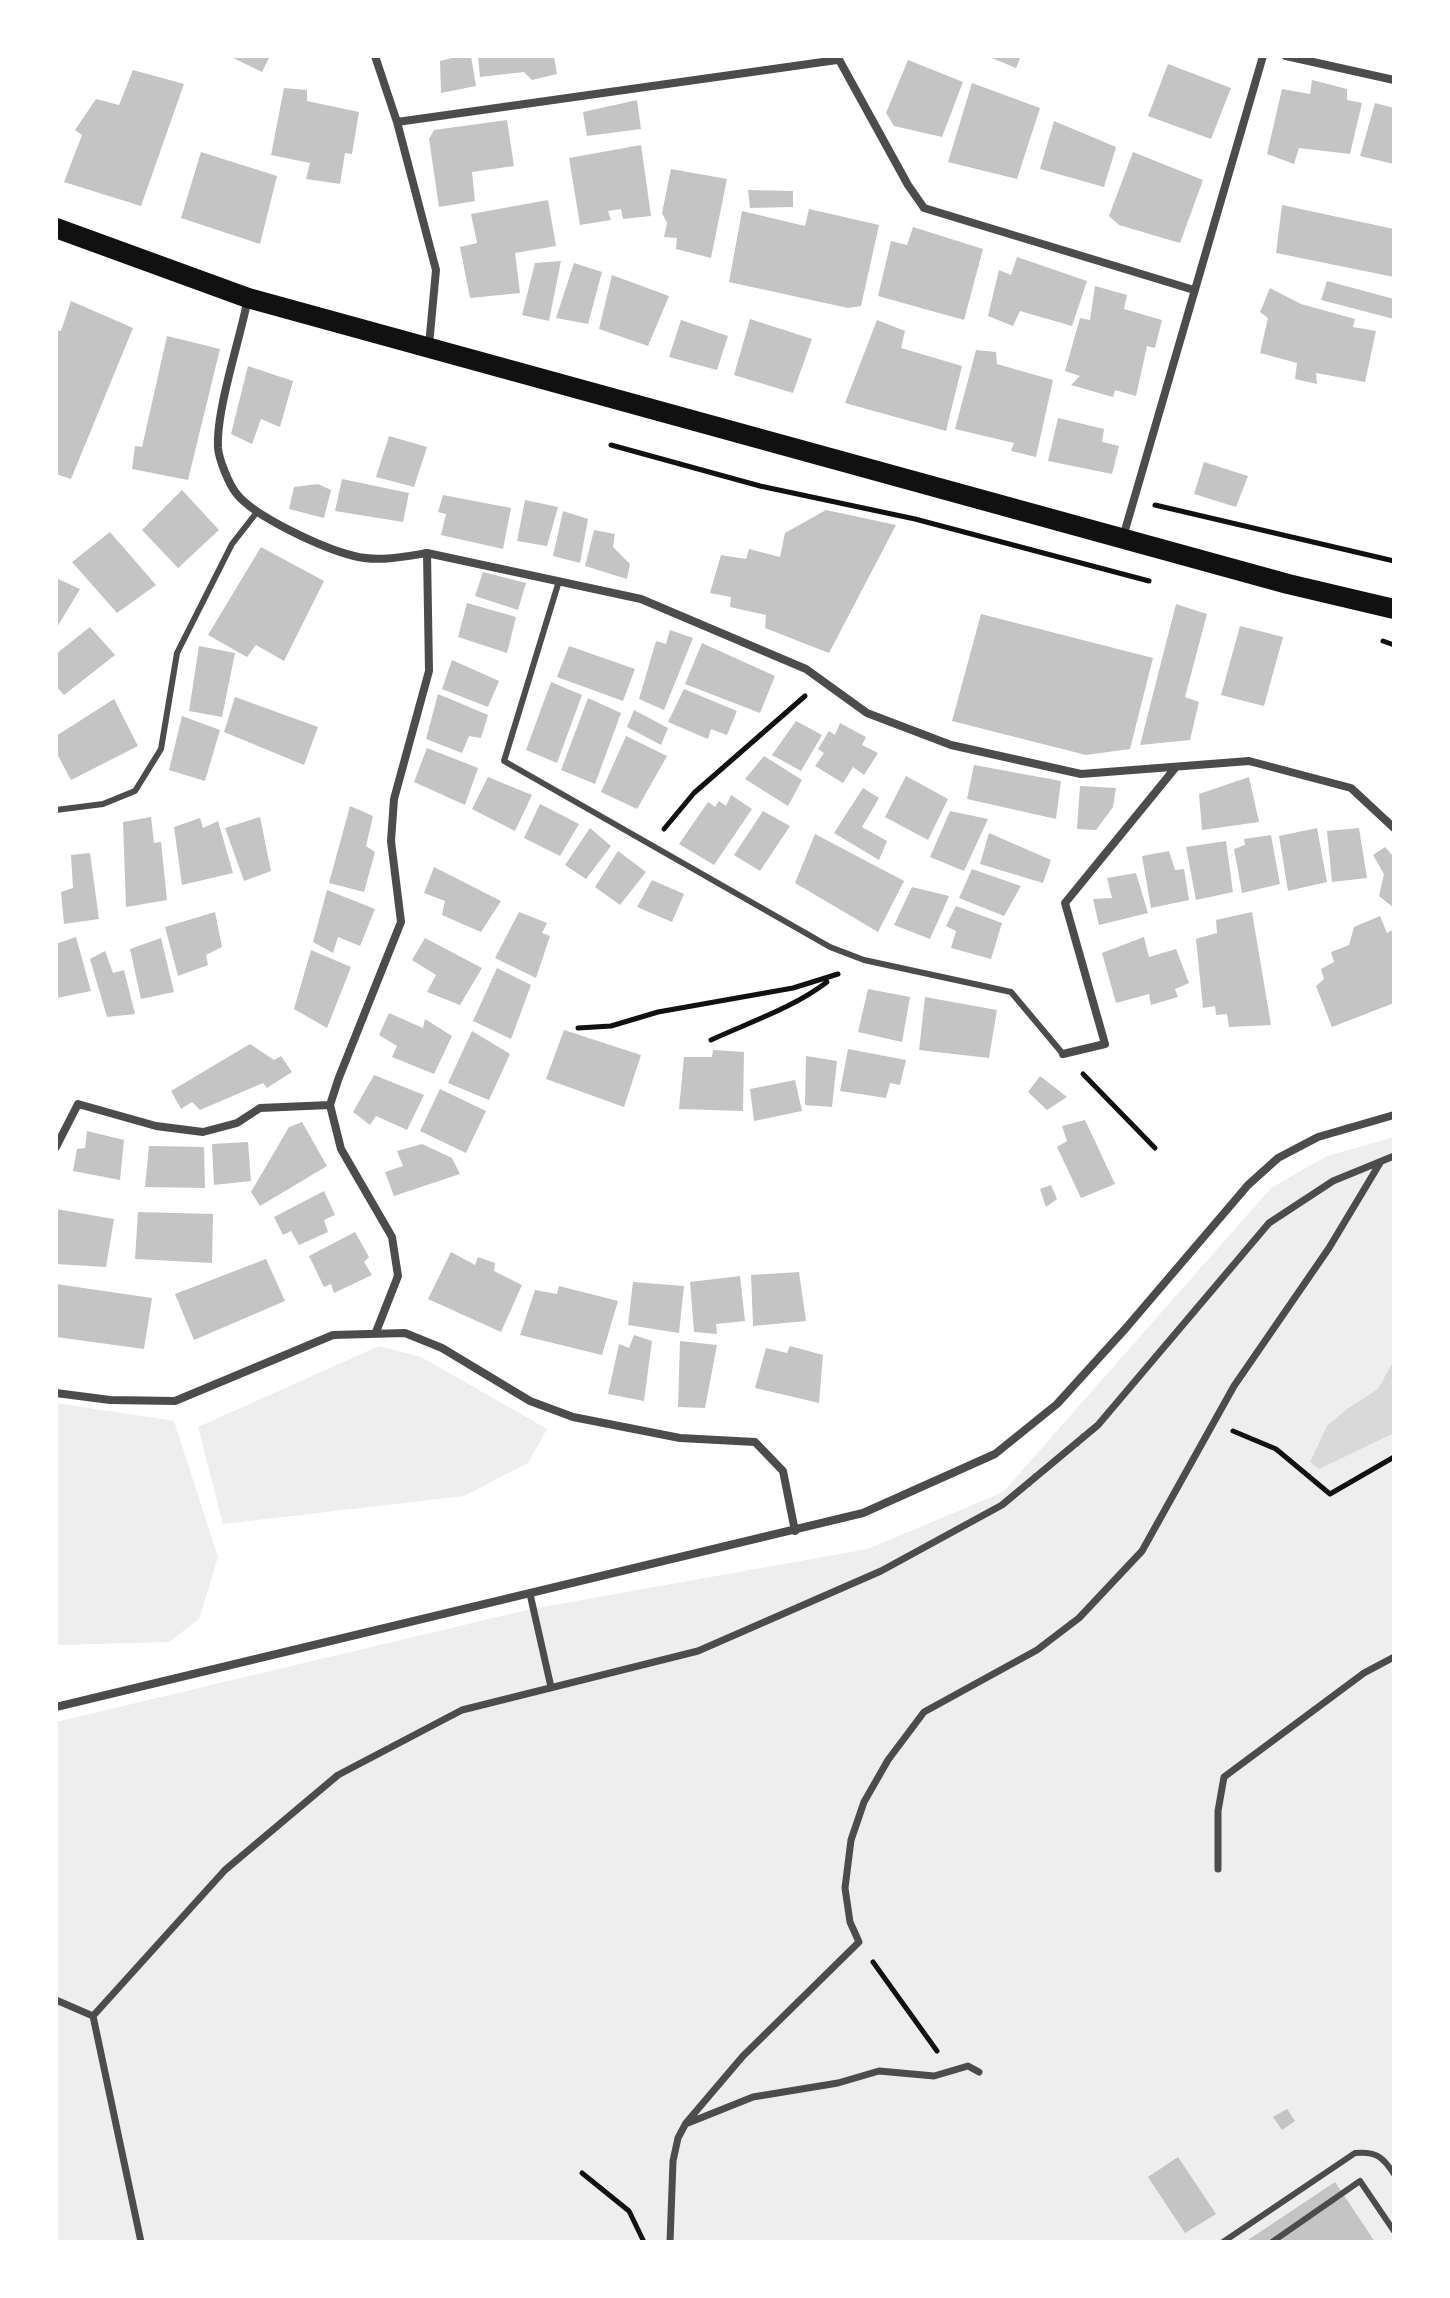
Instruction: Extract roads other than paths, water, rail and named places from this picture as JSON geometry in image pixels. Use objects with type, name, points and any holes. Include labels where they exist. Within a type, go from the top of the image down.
[{"type":"main road","points":[[56,228],[248,298],[1288,584],[1394,609]]},
{"type":"street","points":[[375,56],[397,122],[436,270],[429,346]]},
{"type":"street","points":[[1123,538],[1263,56]]},
{"type":"street","points":[[1286,56],[1394,80]]},
{"type":"street","points":[[397,122],[837,58],[924,208],[1194,290]]},
{"type":"street","points":[[248,298],[223,408],[218,450],[236,493],[257,512],[301,536],[355,556],[392,558],[427,553],[641,599],[806,669],[867,713],[951,745],[1081,774],[1249,761],[1351,788],[1394,828]]},
{"type":"street","points":[[376,1332],[398,1276],[392,1237],[341,1149],[330,1105],[401,922],[391,841],[394,799],[429,671],[427,553]]},
{"type":"street","points":[[1063,1054],[1105,1044],[1065,903],[1176,767]]},
{"type":"street","points":[[56,1147],[78,1104],[156,1126],[203,1132],[237,1123],[260,1108],[330,1105]]},
{"type":"street","points":[[56,1707],[863,1513],[1001,1450],[1057,1404],[1248,1185],[1278,1158],[1318,1137],[1394,1115]]},
{"type":"street","points":[[93,2016],[225,1870],[338,1775],[462,1710],[698,1651],[881,1571],[1002,1505],[1098,1425],[1269,1223],[1333,1181],[1394,1156]]},
{"type":"street","points":[[670,2242],[673,2161],[678,2138],[686,2123],[743,2056],[859,1942],[850,1922],[845,1888],[851,1840],[864,1802],[888,1760],[924,1712],[1037,1650],[1079,1618],[1142,1551],[1234,1386],[1329,1248],[1381,1161]]},
{"type":"street","points":[[56,1393],[110,1400],[175,1401],[333,1335],[405,1333],[442,1348],[530,1401],[573,1417],[680,1438],[755,1442],[783,1471],[795,1531]]},
{"type":"street","points":[[530,1594],[551,1687]]},
{"type":"street","points":[[1218,1869],[1218,1811],[1224,1777],[1364,1673],[1394,1657]]},
{"type":"street","points":[[56,2000],[93,2016]]},
{"type":"street","points":[[93,2016],[141,2242]]},
{"type":"street","points":[[686,2123],[753,2097],[838,2083],[879,2071],[934,2076],[968,2066],[979,2072]]},
{"type":"lane","points":[[56,810],[103,804],[135,791],[161,749],[177,653],[232,544],[257,512]]},
{"type":"lane","points":[[559,581],[504,761],[830,947],[864,960],[1011,992],[1063,1054]]},
{"type":"lane","points":[[1223,2242],[1355,2153],[1372,2151],[1384,2159],[1394,2174]]},
{"type":"lane","points":[[1272,2242],[1360,2181],[1394,2231]]}]
